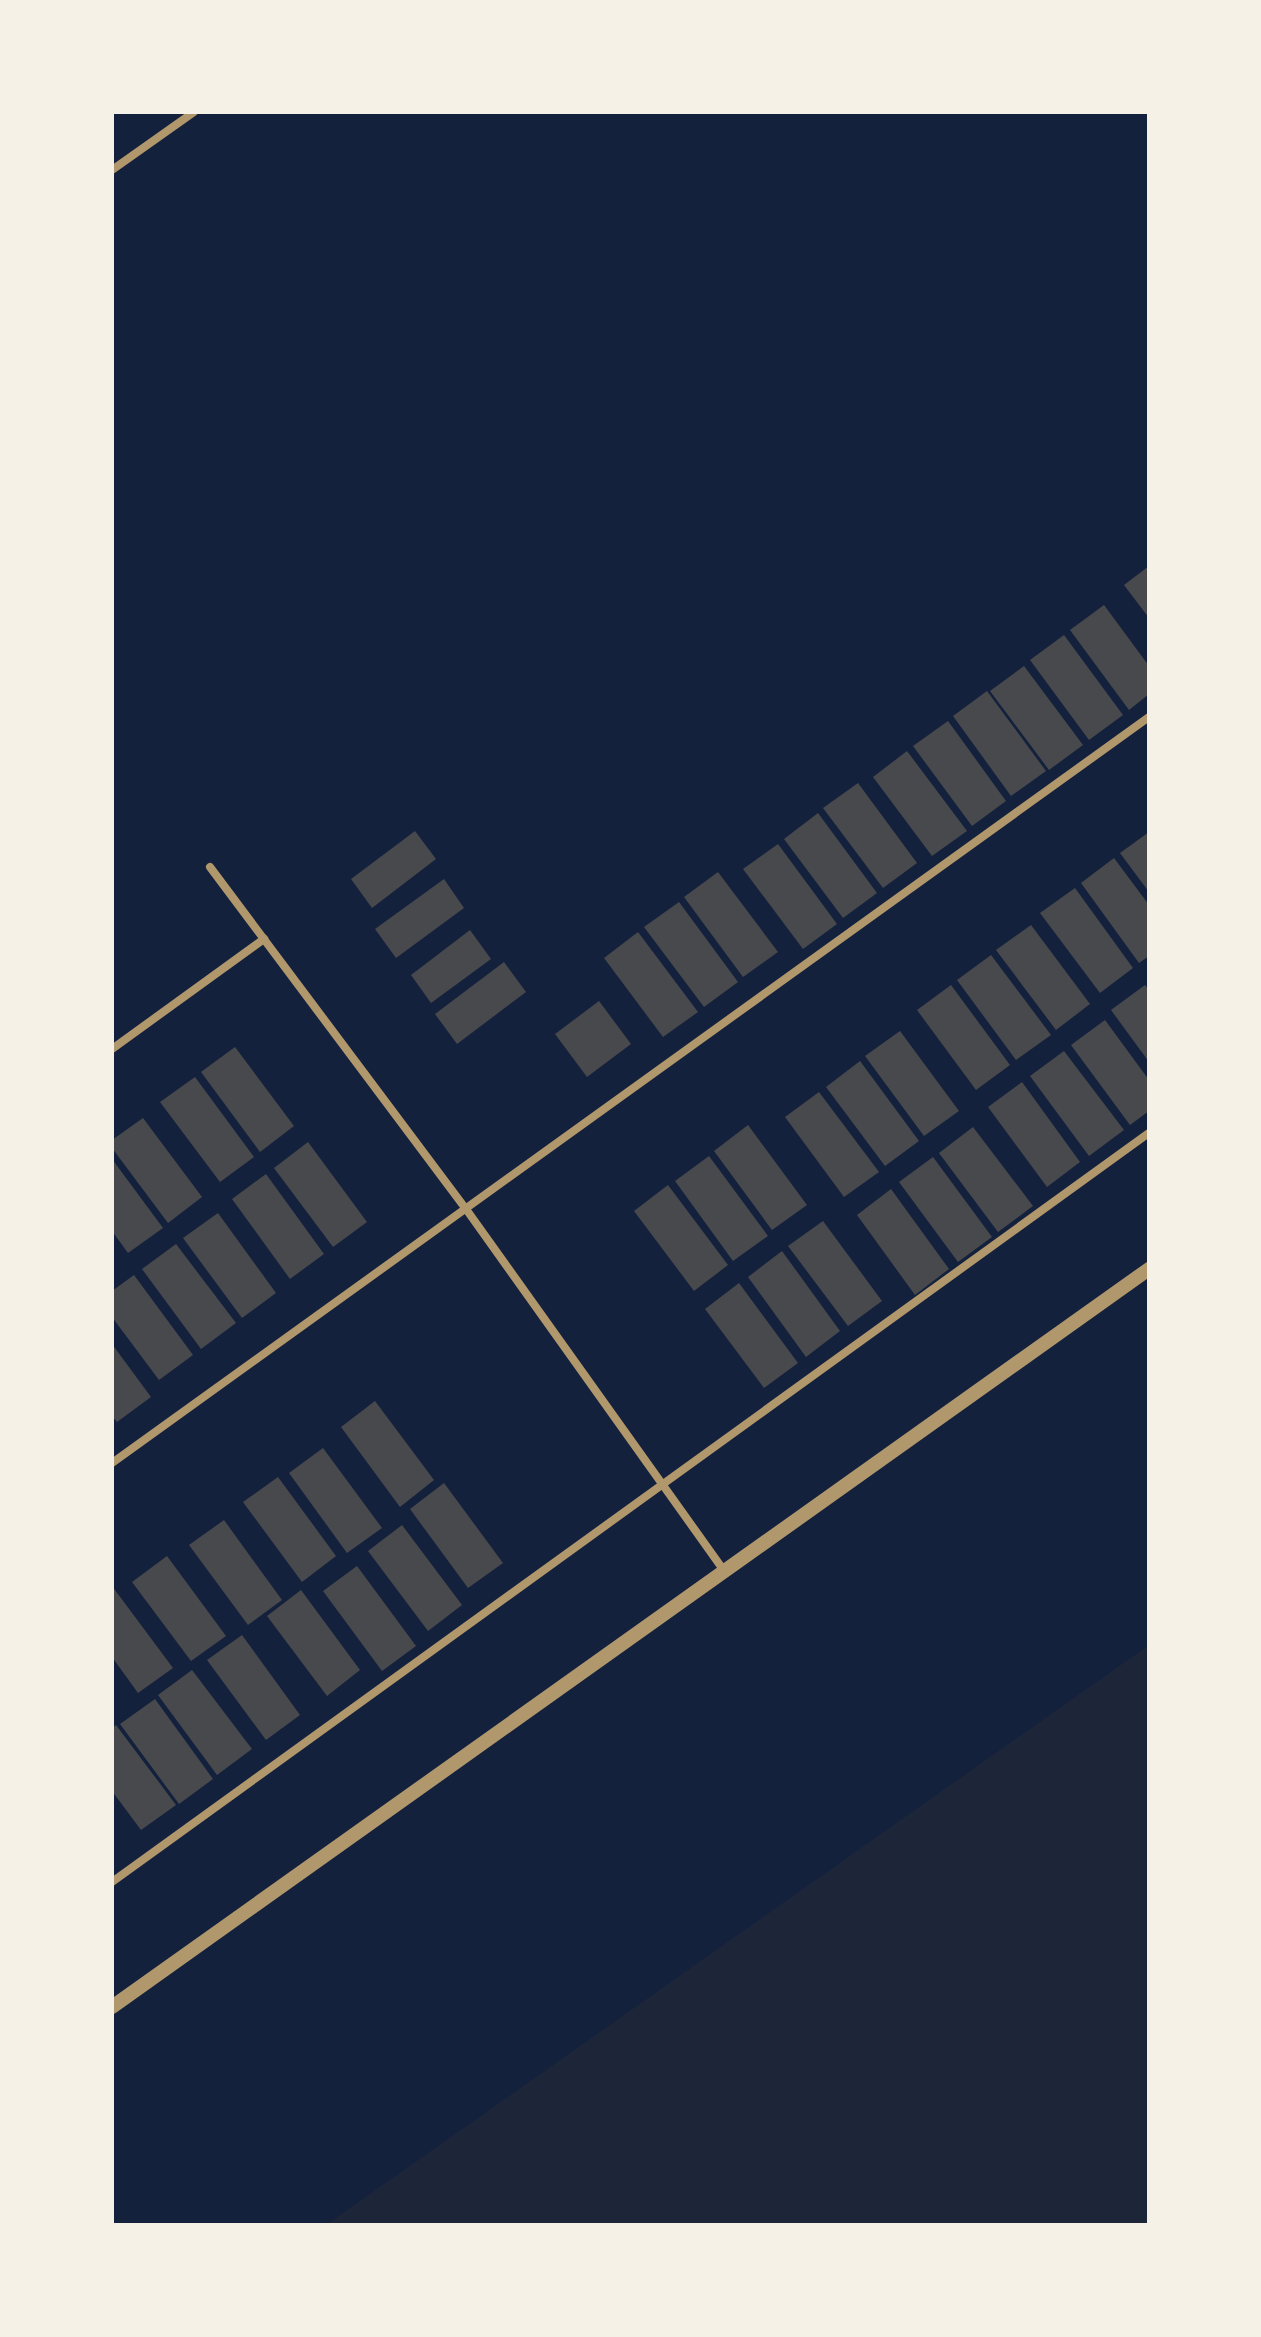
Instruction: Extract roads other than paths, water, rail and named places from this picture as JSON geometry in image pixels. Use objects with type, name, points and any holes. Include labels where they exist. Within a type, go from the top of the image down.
[{"type":"street","points":[[112,170],[194,112]]},
{"type":"street","points":[[112,1463],[1149,717]]},
{"type":"street","points":[[210,867],[466,1209],[725,1572]]},
{"type":"street","points":[[112,1049],[264,939]]},
{"type":"street","points":[[112,1882],[1149,1133]]},
{"type":"street","points":[[112,2007],[1149,1269]]}]
